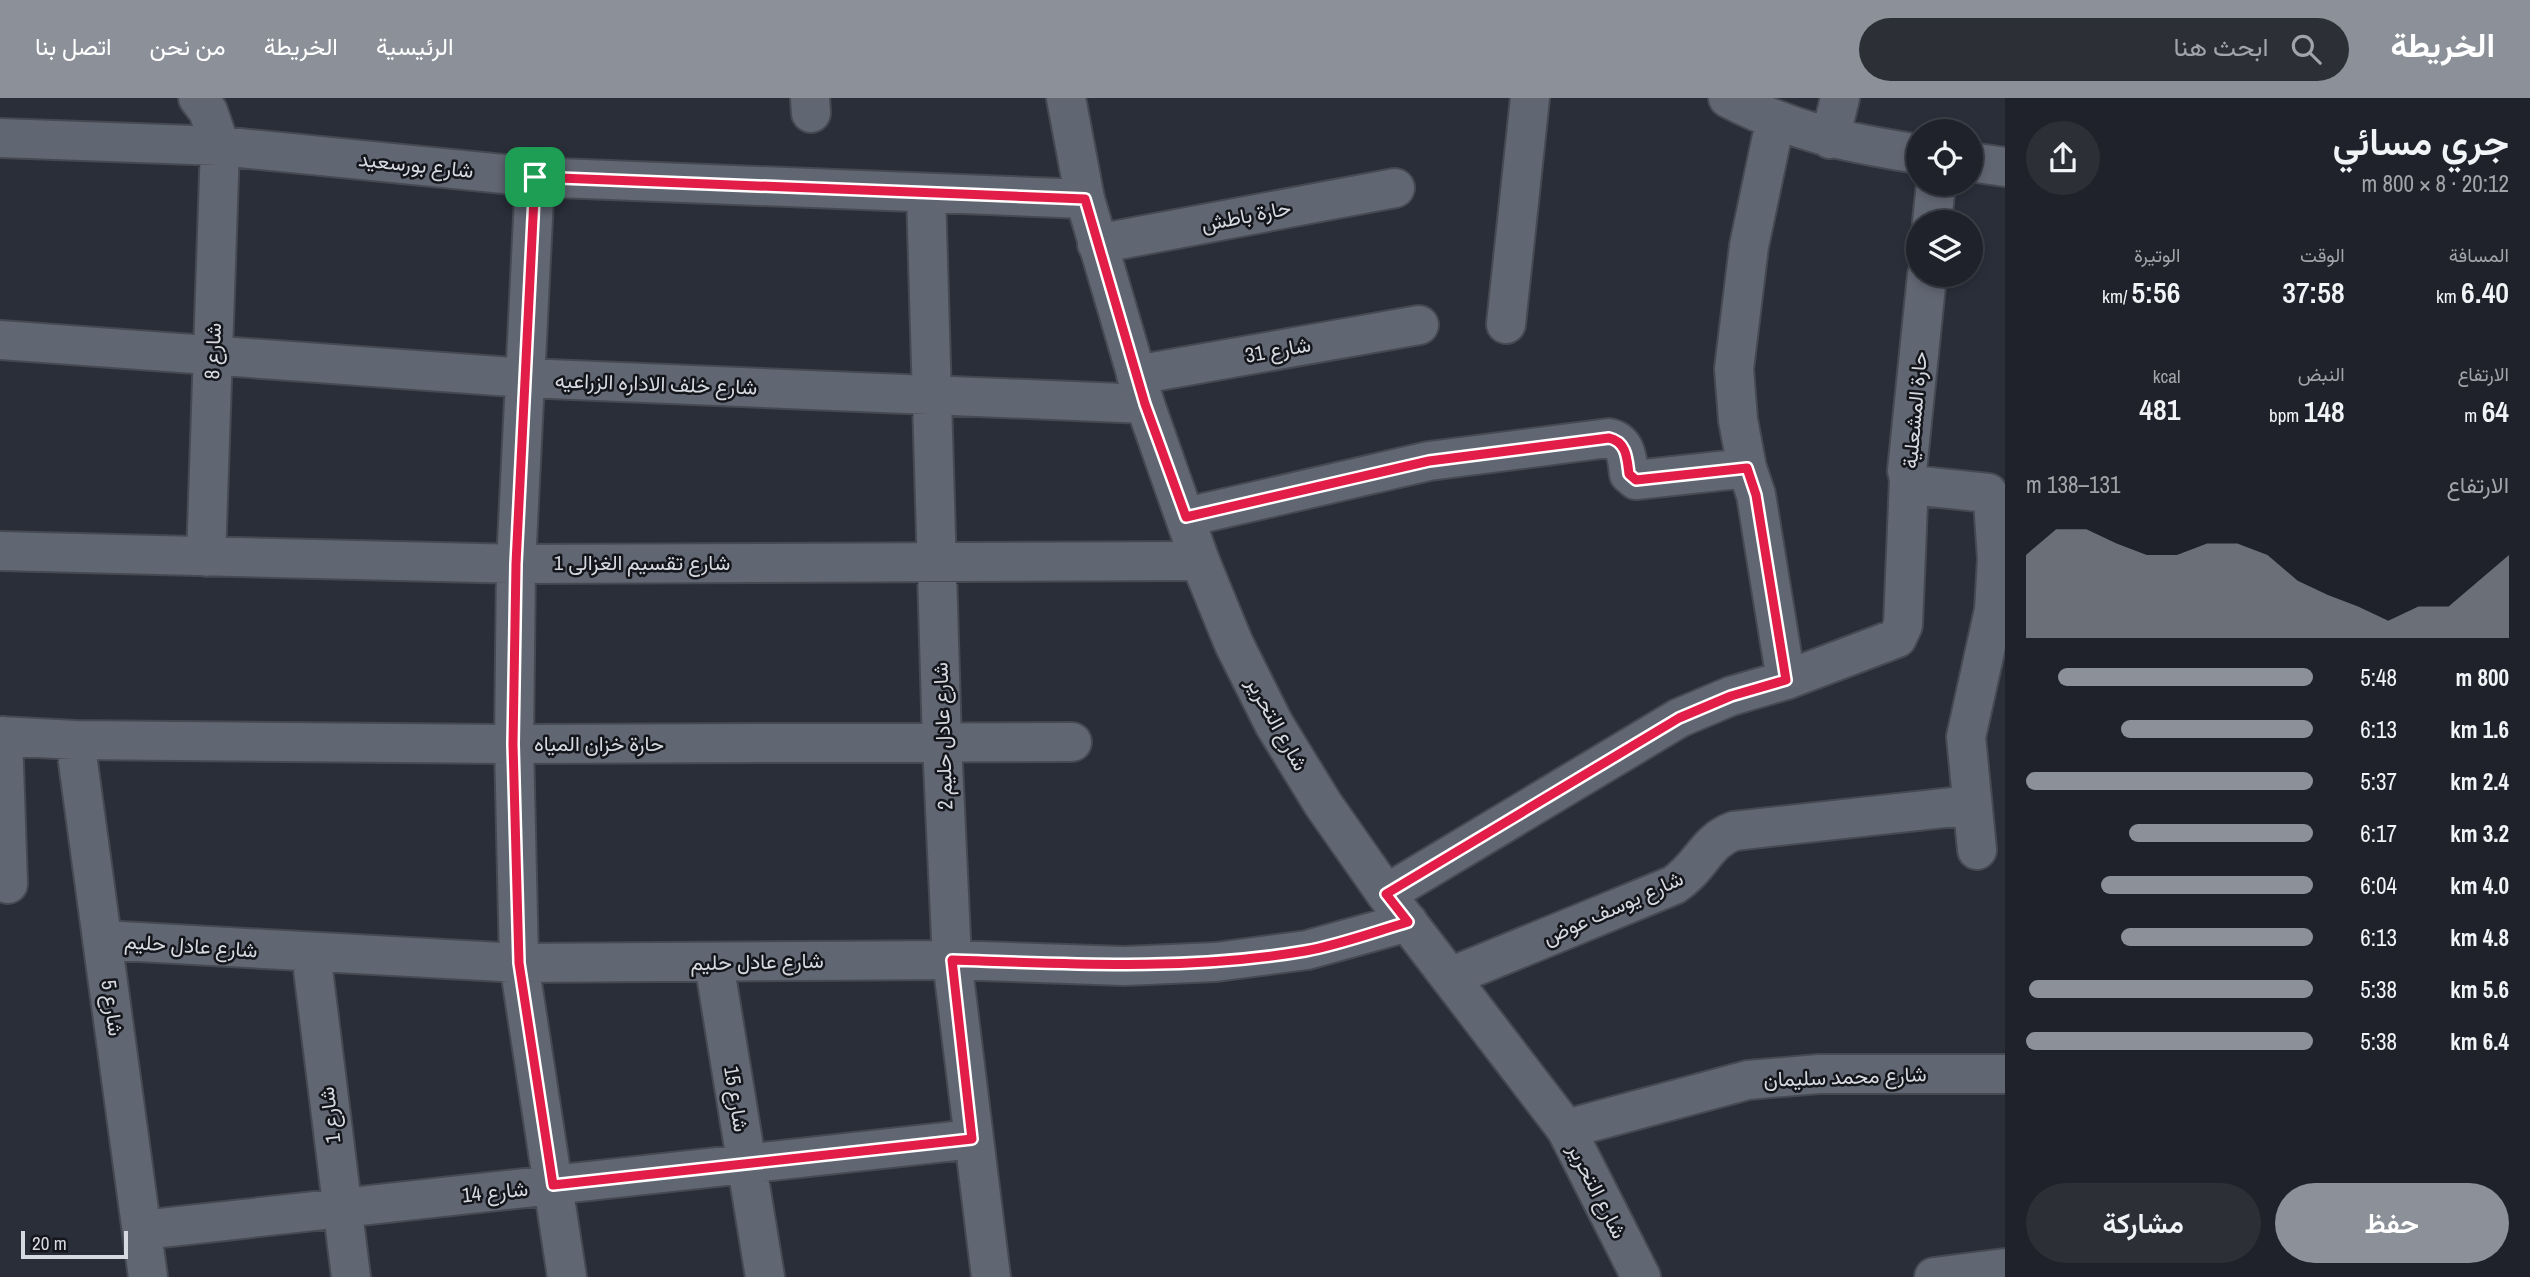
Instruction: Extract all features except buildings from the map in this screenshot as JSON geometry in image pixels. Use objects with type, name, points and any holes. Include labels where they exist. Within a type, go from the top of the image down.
[{"type":"street","points":[[198,98],[208,111],[220,146]]},
{"type":"street","name":"شارع التحرير","points":[[1066,98],[1085,199],[1140,389],[1200,561],[1234,644],[1274,724],[1323,804],[1397,908],[1566,1129],[1641,1277]]},
{"type":"street","points":[[1506,324],[1530,98]]},
{"type":"street","points":[[1728,98],[1775,122],[1830,139],[1906,152]]},
{"type":"street","points":[[1830,139],[1840,98]]},
{"type":"street","points":[[1775,122],[1749,246],[1734,369],[1738,420],[1747,468],[1756,495],[1786,680]]},
{"type":"street","name":"شارع بورسعيد","points":[[0,138],[220,146],[535,177],[1085,199]]},
{"type":"street","name":"شارع 8","points":[[206,557],[220,146]]},
{"type":"street","points":[[1983,164],[2005,167]]},
{"type":"street","points":[[535,177],[516,564],[513,744],[519,963],[567,1277]]},
{"type":"street","name":"حارة باطش","points":[[1097,244],[1395,188]]},
{"type":"street","name":"شارع عادل حليم 2","points":[[926,193],[942,743],[952,960],[991,1277]]},
{"type":"street","name":"حارة المشعلية","points":[[1926,287],[1907,471],[1909,479],[1921,486],[1988,493],[1993,501],[1997,559],[1994,610],[1966,737],[1977,849]]},
{"type":"street","name":"شارع 31","points":[[1140,389],[1419,325]]},
{"type":"street","name":"شارع خلف الاداره الزراعيه","points":[[0,340],[525,378],[932,396],[1140,389]]},
{"type":"street","points":[[1186,517],[1429,461],[1609,438],[1615,439],[1625,450],[1629,474],[1636,480],[1747,468]]},
{"type":"street","name":"شارع عادل حليم","points":[[102,940],[519,963],[952,960],[1124,966],[1216,962],[1307,950],[1397,908],[1679,718],[1731,696],[1786,680],[1891,643],[1901,632],[1909,479]]},
{"type":"street","name":"شارع تقسيم الغزالى 1","points":[[0,551],[516,564],[1200,561]]},
{"type":"street","points":[[1,736],[8,884]]},
{"type":"street","name":"حارة خزان المياه","points":[[1,736],[75,740],[513,744],[1072,742]]},
{"type":"street","name":"شارع 5","points":[[75,740],[148,1277]]},
{"type":"street","name":"شارع يوسف عوض","points":[[1450,977],[1674,885],[1692,873],[1711,844],[1734,831],[1972,805]]},
{"type":"street","name":"شارع 1","points":[[310,953],[351,1277]]},
{"type":"street","name":"شارع 15","points":[[714,963],[765,1277]]},
{"type":"street","name":"شارع محمد سليمان","points":[[1566,1129],[1748,1080],[1831,1074],[2005,1074]]},
{"type":"street","name":"شارع 14","points":[[142,1230],[972,1139]]},
{"type":"street","points":[[1934,1277],[2005,1268]]},
{"type":"route","points":[[535,177],[1085,199],[1145,404],[1186,517],[1429,461],[1609,438],[1615,439],[1625,450],[1629,474],[1636,480],[1747,468],[1756,495],[1786,680],[1731,696],[1679,718],[1629,745],[1386,894],[1408,922],[1307,950],[1216,962],[1124,966],[952,960],[972,1139],[553,1185],[519,963],[513,744],[516,564],[535,177]]}]
